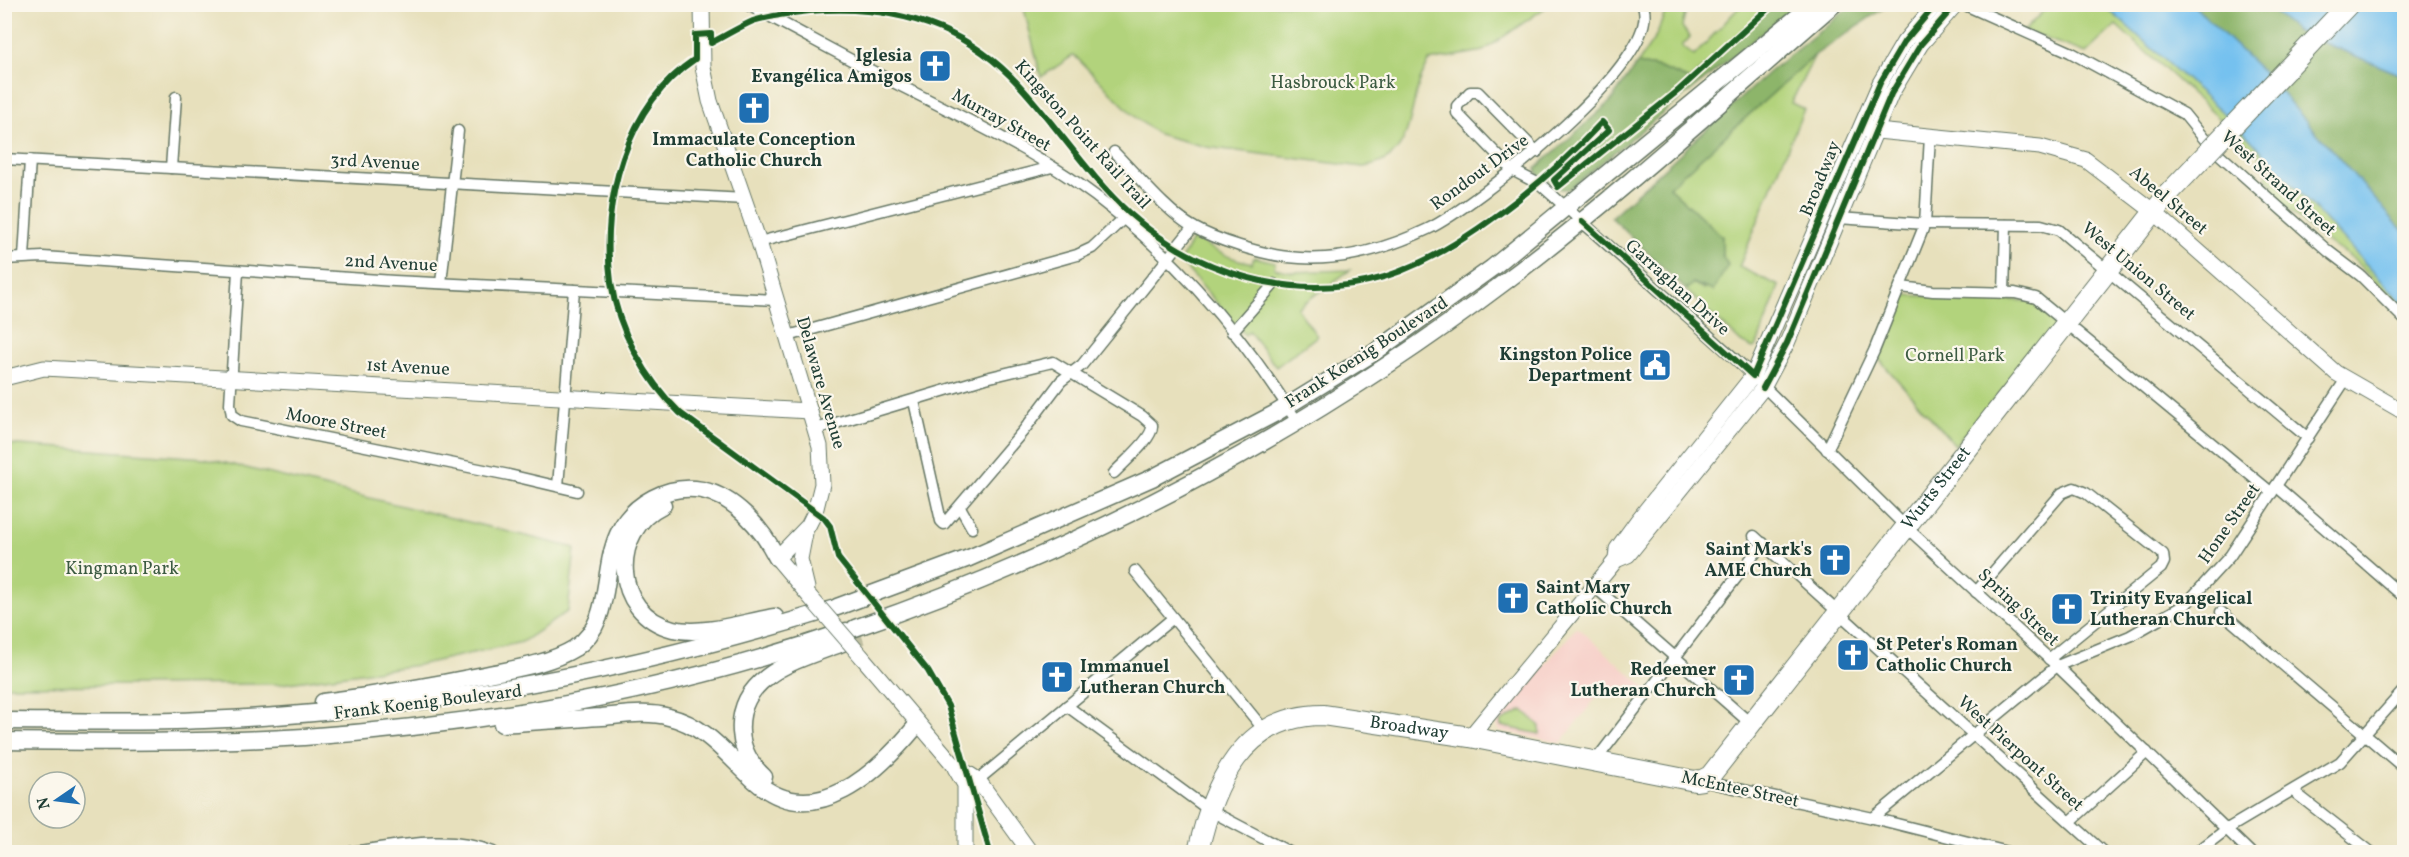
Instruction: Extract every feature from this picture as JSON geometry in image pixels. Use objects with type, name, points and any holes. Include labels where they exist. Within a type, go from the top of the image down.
[{"type":"highway","name":"Wurts Street","points":[[1702,780],[1710,776],[2154,212],[2349,4]]},
{"type":"highway","name":"Broadway","points":[[1198,852],[1209,810],[1234,759],[1252,740],[1288,719],[1323,715],[1470,737]]},
{"type":"highway","name":"McEntee Street","points":[[1470,737],[1702,780]]},
{"type":"main road","name":"Frank Koenig Boulevard","points":[[4,721],[205,720],[302,714],[497,690],[643,661],[836,606],[969,558],[1104,500],[1197,456],[1286,405],[1413,327],[1492,268],[1813,4]]},
{"type":"main road","name":"Frank Koenig Boulevard","points":[[4,741],[205,741],[402,728],[511,713],[649,686],[854,633],[979,582],[1114,522],[1207,475],[1298,423],[1427,339],[1582,221],[1834,4]]},
{"type":"main road","points":[[105,722],[354,698],[499,672],[563,654],[586,638],[597,621],[612,546],[624,523],[651,499],[673,490],[696,489],[729,501],[768,540],[777,558]]},
{"type":"main road","points":[[777,558],[760,547],[724,510],[705,501],[685,500],[657,508],[641,522],[629,540],[624,571],[629,591],[640,609],[657,622],[676,629],[714,627],[836,606]]},
{"type":"main road","points":[[854,633],[774,671],[752,691],[746,701],[741,724],[743,746],[754,766],[769,780],[786,789],[807,792],[824,790],[846,778],[892,739],[917,725]]},
{"type":"main road","points":[[402,728],[658,714],[682,720],[705,734],[754,781],[773,794],[807,802],[826,799],[844,792],[899,747],[917,725]]},
{"type":"street","name":"Delaware Avenue","points":[[702,4],[706,83],[759,242],[820,446],[822,484],[815,512],[808,526],[777,558]]},
{"type":"street","name":"Murray Street","points":[[746,4],[978,125],[1052,167],[1123,219],[1167,260],[1232,332],[1298,423]]},
{"type":"street","name":"Rondout Drive","points":[[1114,152],[1193,227],[1234,242],[1288,257],[1325,258],[1359,254],[1391,245],[1446,219],[1537,152],[1593,100],[1625,59],[1645,22],[1642,4]]},
{"type":"street","name":"Broadway","points":[[1758,382],[1904,42],[1936,4]]},
{"type":"street","name":"Broadway","points":[[1470,737],[1596,588],[1616,560],[1628,555],[1787,343],[1838,218],[1867,130],[1905,66],[1956,4]]},
{"type":"street","name":"West Strand Street","points":[[1963,4],[2024,30],[2184,114],[2210,146],[2328,251],[2361,276],[2404,319]]},
{"type":"street","name":"Garraghan Drive","points":[[1537,152],[1478,92],[1470,92],[1457,106],[1457,113],[1512,170],[1529,177],[1567,207],[1758,382]]},
{"type":"street","points":[[171,168],[176,97]]},
{"type":"street","name":"Abeel Street","points":[[1867,130],[2040,147],[2079,157],[2105,173],[2154,212],[2329,367],[2404,412]]},
{"type":"street","points":[[441,283],[458,131]]},
{"type":"street","points":[[1827,450],[1874,351],[1925,224],[1930,136]]},
{"type":"street","name":"3rd Avenue","points":[[4,159],[745,199]]},
{"type":"street","points":[[24,257],[30,160]]},
{"type":"street","points":[[759,242],[1052,167]]},
{"type":"street","name":"West Union Street","points":[[1838,218],[1925,224],[2041,225],[2059,230],[2308,438]]},
{"type":"street","points":[[788,336],[1077,255],[1092,248],[1123,219]]},
{"type":"street","points":[[2004,293],[2006,225]]},
{"type":"street","points":[[914,401],[941,521],[944,524],[1061,381],[1082,365],[1193,227]]},
{"type":"street","name":"2nd Avenue","points":[[4,259],[24,257],[238,272],[776,300]]},
{"type":"street","name":"Moore Street","points":[[238,272],[232,415],[241,422],[577,491]]},
{"type":"street","points":[[1232,332],[1274,284]]},
{"type":"street","points":[[1901,287],[1933,291],[2004,293],[2036,298],[2065,324],[2274,489],[2404,597]]},
{"type":"street","points":[[558,486],[574,290]]},
{"type":"street","points":[[816,429],[1048,362],[1072,372],[1142,416],[1153,428],[1147,439],[1114,473]]},
{"type":"street","name":"1st Avenue","points":[[4,378],[44,368],[810,411]]},
{"type":"street","name":"Hone Street","points":[[1873,818],[2053,663],[2130,636],[2186,604],[2217,572],[2346,379]]},
{"type":"street","name":"Spring Street","points":[[1758,382],[1905,526],[2053,663],[2250,852]]},
{"type":"street","points":[[1976,592],[2062,493],[2074,488],[2086,493],[2163,554],[2164,562],[2161,568],[2053,663]]},
{"type":"street","points":[[960,507],[972,528]]},
{"type":"street","points":[[808,526],[800,549],[800,559],[810,597]]},
{"type":"street","name":"West Pierpont Street","points":[[1675,658],[1759,540],[2103,852]]},
{"type":"street","points":[[777,558],[952,764],[965,785],[965,852]]},
{"type":"street","points":[[1134,571],[1265,731]]},
{"type":"street","points":[[1596,588],[1750,723]]},
{"type":"street","points":[[2221,612],[2404,768]]},
{"type":"street","points":[[978,780],[1173,618]]},
{"type":"street","points":[[1596,760],[1675,658]]},
{"type":"street","points":[[2197,852],[2227,829],[2340,762],[2366,736],[2404,690]]},
{"type":"street","points":[[1067,706],[1209,810],[1289,852]]},
{"type":"street","points":[[2070,822],[2147,752]]},
{"type":"street","points":[[952,764],[978,780],[1030,852]]},
{"type":"street","name":"McEntee Street","points":[[1702,780],[1873,818],[2008,852]]},
{"type":"street","points":[[2293,791],[2371,852]]},
{"type":"street","points":[[351,852],[429,843],[477,847],[493,852]]},
{"type":"shaded area","points":[[1577,627],[1646,688],[1640,693],[1628,685],[1614,699],[1602,690],[1561,743],[1498,730],[1495,723]]},
{"type":"green space","name":"Hasbrouck Park","points":[[1023,4],[1549,5],[1483,51],[1429,61],[1419,84],[1404,138],[1398,148],[1390,157],[1378,164],[1363,167],[1206,147],[1158,134],[1136,118],[1074,55],[1041,77]]},
{"type":"green space","points":[[1668,5],[1687,5],[1682,27],[1690,37],[1682,46],[1694,56],[1741,5],[1752,5],[1757,9],[1761,5],[1773,5],[1690,80],[1657,67],[1637,64],[1656,36]]},
{"type":"green space","points":[[1773,5],[1797,5],[1569,189],[1560,189],[1537,173],[1536,168],[1610,102],[1637,64],[1657,67],[1690,80]]},
{"type":"green space","points":[[1852,5],[1888,5],[1815,55],[1669,187],[1722,236],[1722,255],[1728,265],[1713,291],[1693,283],[1686,290],[1611,217],[1769,72]]},
{"type":"green space","points":[[2049,5],[2104,5],[2239,127],[2404,305],[2404,313],[2354,260],[2314,233],[2271,193],[2274,185],[2266,177],[2268,167],[2253,149],[2116,25],[2086,53],[2024,31]]},
{"type":"green space","points":[[2193,5],[2262,5],[2281,17],[2297,32],[2404,76],[2404,232],[2263,72]]},
{"type":"green space","points":[[1815,55],[1791,103],[1804,109],[1739,267],[1779,286],[1757,345],[1753,348],[1741,342],[1686,290],[1692,283],[1704,289],[1728,265],[1722,255],[1722,236],[1669,187]]},
{"type":"green space","points":[[1859,140],[1864,142],[1773,357],[1769,355]]},
{"type":"green space","points":[[1195,235],[1202,236],[1201,242],[1213,249],[1245,262],[1252,263],[1254,257],[1275,262],[1274,268],[1292,272],[1350,270],[1297,308],[1317,336],[1276,367],[1249,331],[1245,335],[1180,261]]},
{"type":"green space","name":"Cornell Park","points":[[1903,295],[2031,301],[2061,322],[1955,445],[1878,358]]},
{"type":"green space","name":"Kingman Park","points":[[5,444],[205,458],[575,548],[568,611],[522,642],[418,665],[281,684],[5,686]]},
{"type":"green space","points":[[1523,710],[1540,726],[1540,734],[1501,726],[1500,722]]},
{"type":"water","points":[[2104,5],[2193,5],[2263,72],[2404,232],[2404,305],[2239,127]]},
{"type":"water","points":[[2262,5],[2404,5],[2404,76],[2296,31],[2281,17]]},
{"type":"tunnel","points":[[853,639],[862,636]]},
{"type":"cycle path","name":"Kingston Point Rail Trail","points":[[990,852],[948,706],[928,671],[838,558],[830,526],[824,518],[680,413],[655,385],[635,353],[620,318],[611,282],[609,252],[610,220],[623,158],[635,129],[651,102],[671,79],[695,59],[695,35],[711,34],[711,43],[759,19],[813,11],[846,10],[878,12],[909,18],[939,28],[967,42],[994,61],[1019,85],[1114,198],[1156,234],[1185,253],[1249,278],[1282,285],[1316,287],[1350,285],[1384,277],[1443,251],[1472,233],[1529,190],[1602,122],[1609,130],[1554,180],[1558,187],[1679,90],[1773,4]]},
{"type":"cycle path","points":[[1582,221],[1753,376],[1880,83],[1904,42],[1936,4]]},
{"type":"cycle path","points":[[1763,388],[1787,343],[1891,94],[1921,44],[1956,4]]},
{"type":"place","name":"Iglesia Evangélica Amigos","points":[[935,66]]},
{"type":"place","name":"Immaculate Conception Catholic Church","points":[[754,108]]},
{"type":"place","name":"Kingston Police Department","points":[[1655,365]]},
{"type":"place","name":"Saint Mark's AME Church","points":[[1835,560]]},
{"type":"place","name":"Saint Mary Catholic Church","points":[[1513,598]]},
{"type":"place","name":"Trinity Evangelical Lutheran Church","points":[[2067,609]]},
{"type":"place","name":"St Peter's Roman Catholic Church","points":[[1853,655]]},
{"type":"place","name":"Immanuel Lutheran Church","points":[[1057,677]]},
{"type":"place","name":"Redeemer Lutheran Church","points":[[1739,680]]}]
